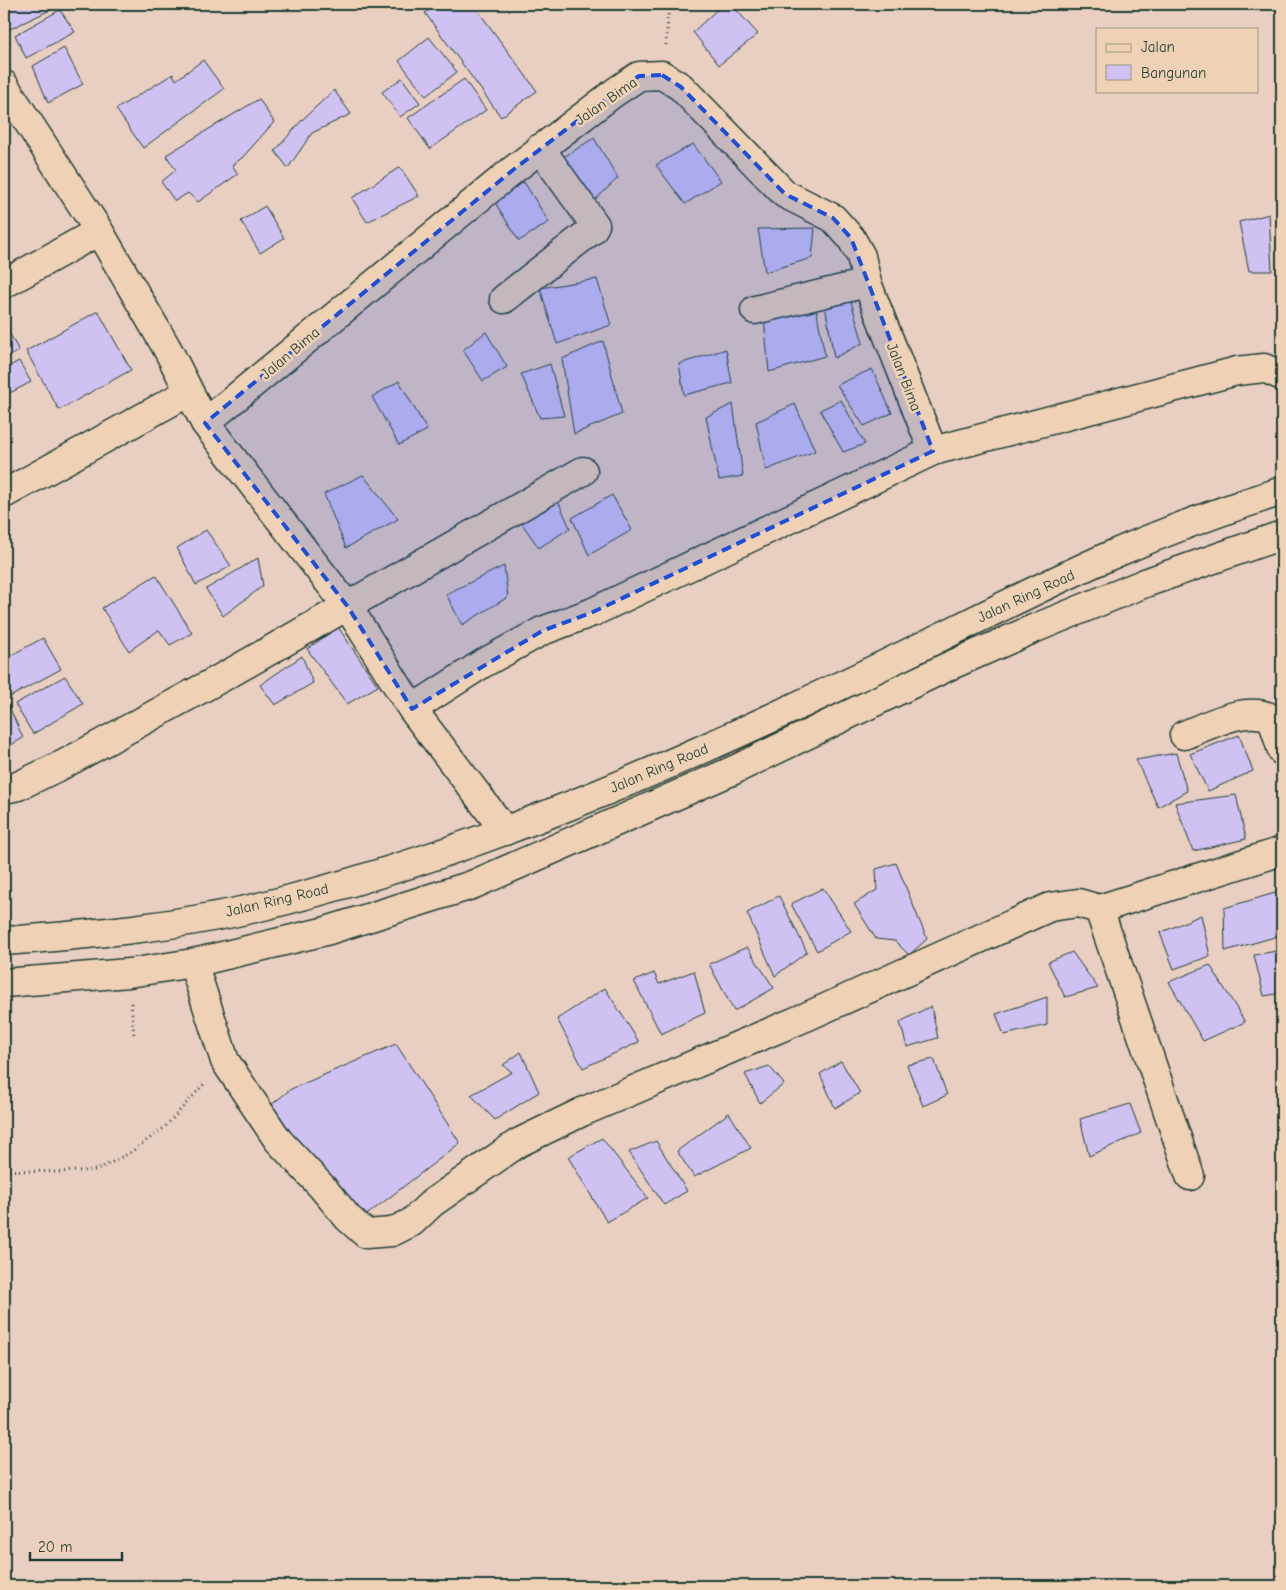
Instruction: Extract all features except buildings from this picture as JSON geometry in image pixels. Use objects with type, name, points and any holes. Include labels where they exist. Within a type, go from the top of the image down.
[{"type":"main road","name":"Jalan Bima","points":[[205,423],[540,148],[639,76],[662,75],[682,87],[785,194],[833,218],[851,238],[861,256],[867,283],[933,452]]},
{"type":"main road","points":[[4,84],[98,231],[168,350],[205,423],[348,607],[412,709],[505,831]]},
{"type":"main road","points":[[504,299],[592,230],[595,225],[540,148]]},
{"type":"main road","points":[[4,284],[98,231]]},
{"type":"main road","points":[[755,310],[867,283]]},
{"type":"main road","points":[[412,709],[482,664],[542,632],[593,612],[933,452],[1237,371],[1264,368],[1282,376]]},
{"type":"main road","points":[[4,494],[189,392]]},
{"type":"main road","points":[[4,789],[18,786],[64,764],[348,607],[583,471]]},
{"type":"main road","name":"Jalan Ring Road","points":[[4,941],[119,930],[252,908],[339,886],[420,861],[505,831],[660,769],[832,690],[1109,556],[1215,513],[1282,492]]},
{"type":"main road","name":"Jalan Ring Road","points":[[4,983],[129,973],[193,963],[326,932],[472,885],[725,774],[949,666],[1033,629],[1145,583],[1282,535]]},
{"type":"main road","points":[[1184,735],[1242,714],[1263,714],[1272,718],[1282,751]]},
{"type":"main road","points":[[193,963],[225,1061],[278,1140],[322,1186],[348,1218],[366,1234],[392,1232],[412,1222],[432,1203],[518,1143],[582,1112],[808,1016],[1050,907],[1078,902],[1099,910],[1282,851]]},
{"type":"main road","points":[[1099,910],[1190,1176]]},
{"type":"path","points":[[662,75],[670,4]]},
{"type":"path","points":[[4,1170],[57,1172],[97,1170],[131,1152],[164,1128],[225,1061]]},
{"type":"highlighted area","points":[[662,75],[681,87],[785,194],[833,218],[851,238],[933,451],[593,612],[542,631],[412,709],[348,607],[205,423],[513,170],[615,92],[639,76]]}]
